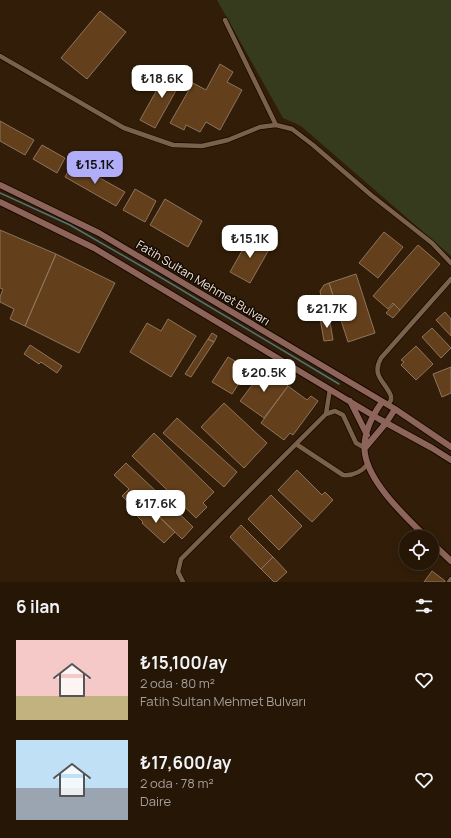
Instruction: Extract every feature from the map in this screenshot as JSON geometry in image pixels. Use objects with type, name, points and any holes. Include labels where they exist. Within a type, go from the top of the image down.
[{"type":"main road","name":"Fatih Sultan Mehmet Bulvarı","points":[[0,185],[99,234],[395,409],[451,447]]},
{"type":"main road","points":[[0,202],[94,248],[386,423],[451,460]]},
{"type":"main road","points":[[350,401],[367,435]]},
{"type":"main road","points":[[385,404],[373,415],[367,435],[365,448],[368,464],[385,493],[419,530]]},
{"type":"main road","points":[[365,448],[386,423],[395,409]]},
{"type":"main road","points":[[439,550],[451,561]]},
{"type":"street","points":[[225,20],[276,125]]},
{"type":"street","points":[[0,56],[124,128],[173,145],[202,146],[228,140],[260,127],[276,125],[292,129],[432,243],[451,263]]},
{"type":"street","points":[[385,404],[391,400],[391,396],[378,374],[378,363],[451,279]]},
{"type":"street","points":[[326,414],[330,389]]},
{"type":"street","points":[[183,582],[178,572],[181,559],[326,414],[335,411],[343,415],[356,443],[365,448]]},
{"type":"street","points":[[296,444],[343,475],[356,474],[368,464]]},
{"type":"green space","points":[[217,0],[451,0],[451,256],[301,126],[283,118]]},
{"type":"building","points":[[100,11],[126,32],[87,79],[61,58]]},
{"type":"building","points":[[220,64],[233,72],[227,82],[242,90],[220,130],[206,122],[200,132],[186,125],[184,130],[170,123],[193,83],[206,90]]},
{"type":"building","points":[[168,70],[183,78],[155,128],[140,120]]},
{"type":"building","points":[[0,121],[34,140],[25,155],[0,141]]},
{"type":"building","points":[[42,145],[65,158],[57,173],[33,159]]},
{"type":"building","points":[[73,163],[125,192],[116,206],[65,177]]},
{"type":"building","points":[[135,189],[156,201],[145,222],[123,210]]},
{"type":"building","points":[[165,199],[202,221],[188,247],[150,225]]},
{"type":"building","points":[[0,230],[56,254],[25,326],[10,319],[14,309],[0,302],[3,289],[0,288]]},
{"type":"building","points":[[384,232],[403,247],[378,278],[359,263]]},
{"type":"building","points":[[251,235],[271,246],[250,283],[230,272]]},
{"type":"building","points":[[418,245],[440,264],[400,310],[393,303],[388,309],[373,296]]},
{"type":"building","points":[[56,254],[115,283],[79,353],[25,326]]},
{"type":"building","points":[[356,274],[375,333],[348,342],[329,283]]},
{"type":"building","points":[[329,283],[336,304],[319,307],[317,296],[321,296],[320,291],[324,285]]},
{"type":"building","points":[[336,304],[339,315],[320,318],[319,307]]},
{"type":"building","points":[[394,304],[400,310],[393,318],[386,313]]},
{"type":"building","points":[[445,312],[451,319],[451,336],[436,320]]},
{"type":"building","points":[[329,316],[333,340],[324,341],[320,318]]},
{"type":"building","points":[[168,319],[196,336],[171,377],[130,352],[147,323],[161,331]]},
{"type":"building","points":[[432,328],[451,348],[441,358],[422,337]]},
{"type":"building","points":[[212,333],[217,336],[214,342],[208,339]]},
{"type":"building","points":[[208,339],[214,342],[191,377],[185,374]]},
{"type":"building","points":[[30,345],[62,366],[57,373],[41,362],[39,364],[24,354]]},
{"type":"building","points":[[416,346],[433,364],[416,380],[401,365],[404,362],[401,360]]},
{"type":"building","points":[[228,357],[248,369],[232,394],[212,382]]},
{"type":"building","points":[[451,367],[451,393],[442,397],[433,374]]},
{"type":"building","points":[[265,368],[288,386],[264,418],[240,401]]},
{"type":"building","points":[[288,386],[307,400],[311,396],[318,401],[293,435],[290,433],[284,440],[261,423]]},
{"type":"building","points":[[224,403],[267,443],[244,468],[201,427]]},
{"type":"building","points":[[177,418],[237,472],[224,487],[163,433]]},
{"type":"building","points":[[154,433],[214,492],[203,503],[207,507],[196,518],[132,456]]},
{"type":"building","points":[[126,463],[158,493],[141,511],[131,501],[129,503],[122,496],[129,489],[114,475]]},
{"type":"building","points":[[297,470],[322,495],[325,492],[333,500],[312,522],[278,490]]},
{"type":"building","points":[[158,493],[193,527],[182,539],[147,505]]},
{"type":"building","points":[[271,495],[302,526],[279,550],[248,519]]},
{"type":"building","points":[[147,505],[175,532],[164,543],[142,523],[143,522],[137,516]]},
{"type":"building","points":[[241,525],[273,557],[261,569],[230,537]]},
{"type":"building","points":[[273,557],[287,572],[276,582],[274,582],[261,569]]},
{"type":"building","points":[[432,571],[445,581],[445,582],[424,582]]},
{"type":"waterway","points":[[0,193],[70,225],[339,384]]}]
